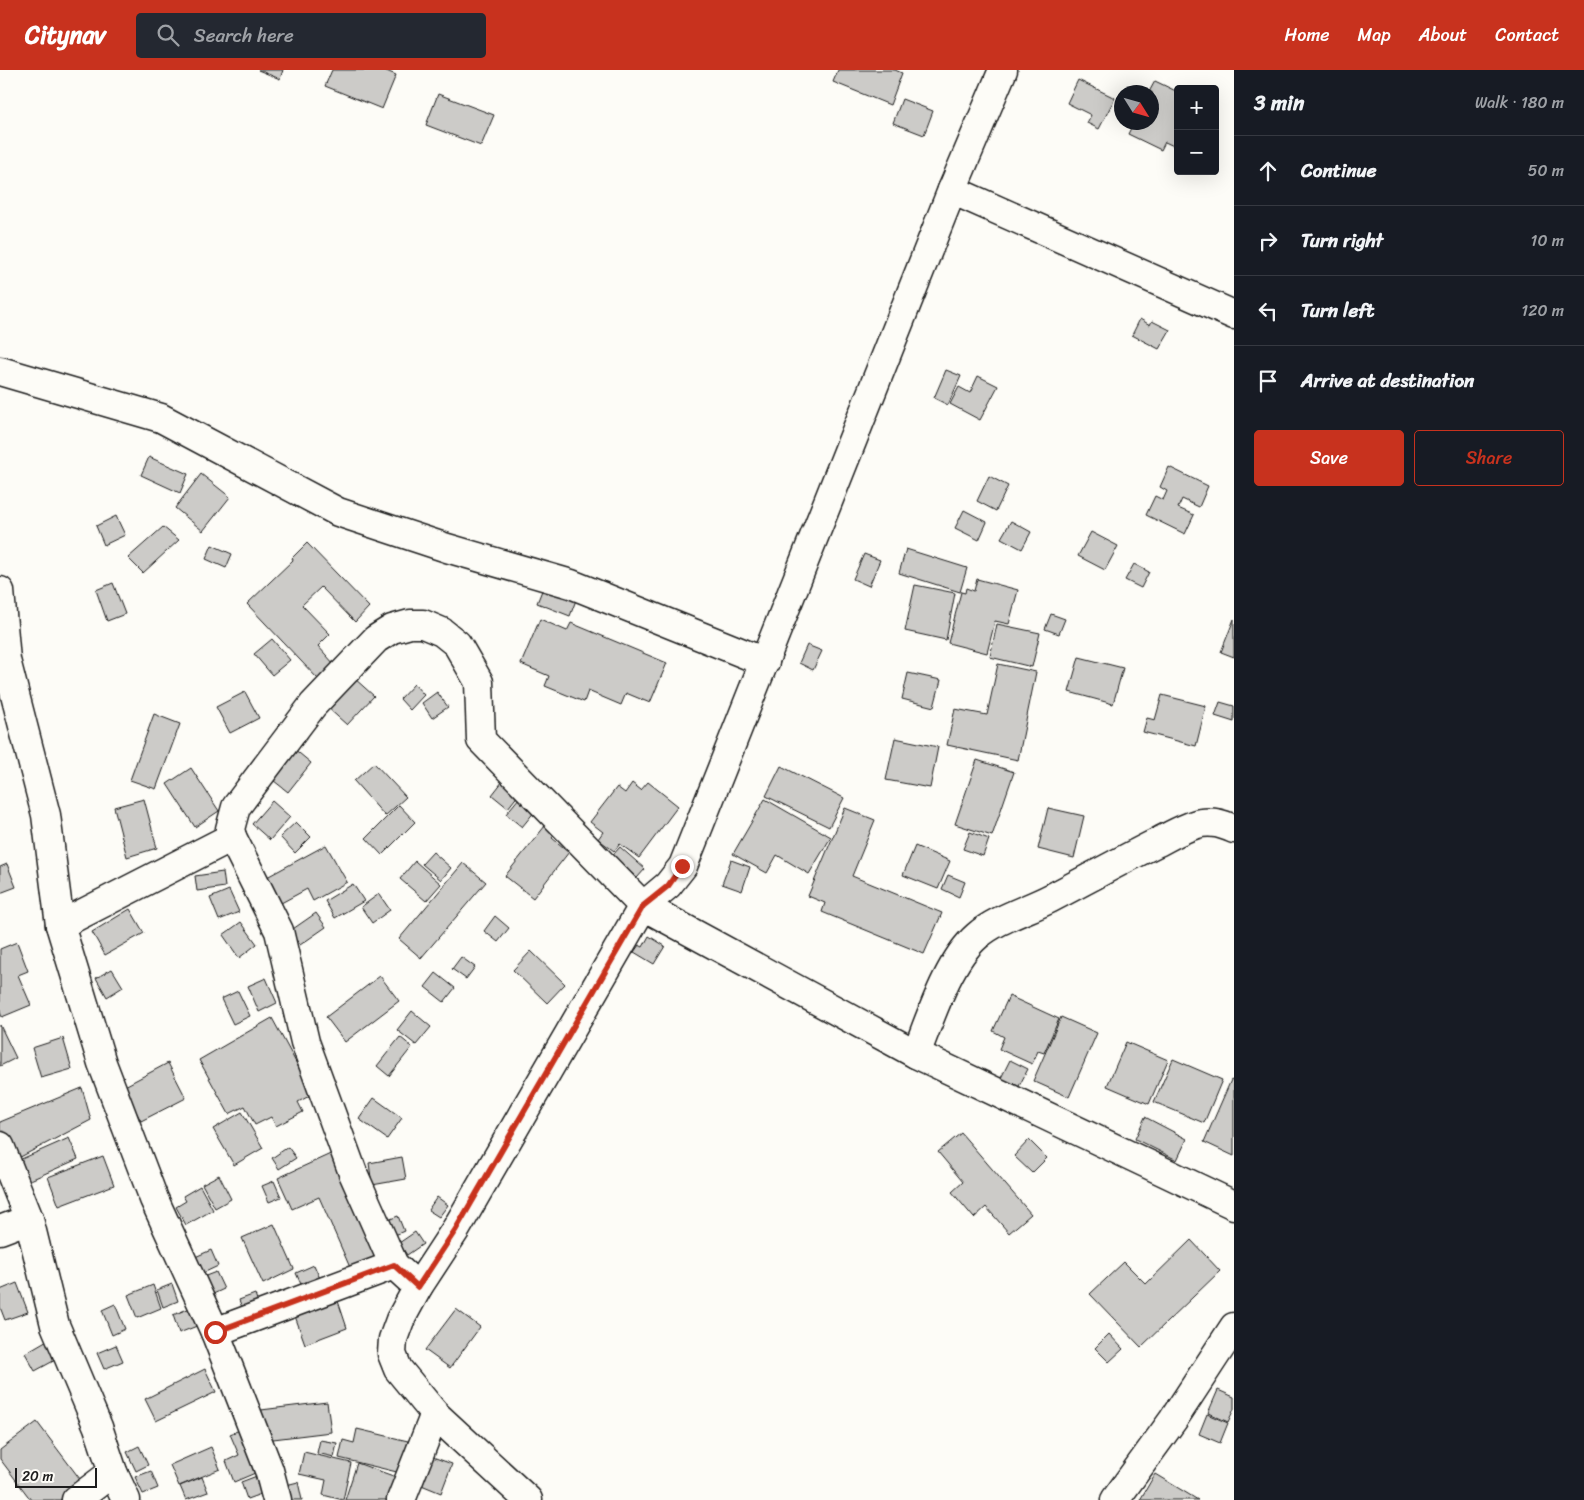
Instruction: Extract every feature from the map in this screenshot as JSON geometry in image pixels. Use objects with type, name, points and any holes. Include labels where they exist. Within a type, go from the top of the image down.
[{"type":"street","points":[[528,1500],[435,1414],[398,1370],[392,1354],[393,1339],[400,1320],[418,1287],[456,1229],[643,906],[668,886],[682,866],[952,190],[1003,70]]},
{"type":"street","points":[[952,190],[1234,315]]},
{"type":"street","points":[[0,371],[161,418],[338,512],[447,548],[571,584],[765,662]]},
{"type":"street","points":[[0,591],[6,660],[46,815],[60,925],[102,1063],[154,1200],[215,1332],[269,1470],[277,1500]]},
{"type":"street","points":[[418,1287],[394,1265],[353,1173],[305,1042],[279,932],[232,837],[230,829],[236,807],[313,705],[376,639],[392,629],[410,624],[423,624],[442,632],[457,644],[479,682],[481,740],[643,906],[916,1054],[1234,1205]]},
{"type":"street","points":[[916,1054],[949,976],[963,951],[977,936],[998,923],[1051,898],[1182,830],[1200,823],[1217,822],[1234,829]]},
{"type":"street","points":[[60,925],[232,837]]},
{"type":"street","points":[[0,1146],[29,1219],[55,1326],[98,1427],[126,1500]]},
{"type":"street","points":[[0,1230],[29,1219]]},
{"type":"street","points":[[215,1332],[394,1265]]},
{"type":"street","points":[[1115,1500],[1173,1420],[1234,1326]]},
{"type":"street","points":[[401,1500],[435,1414]]},
{"type":"street","points":[[76,1500],[114,1472]]},
{"type":"building","points":[[258,70],[283,70],[280,79]]},
{"type":"building","points":[[332,70],[384,70],[396,75],[382,109],[325,86]]},
{"type":"building","points":[[838,70],[895,70],[902,73],[890,105],[833,82]]},
{"type":"building","points":[[1078,80],[1114,98],[1099,129],[1087,123],[1091,115],[1067,103]]},
{"type":"building","points":[[1155,81],[1174,90],[1174,146],[1165,142],[1161,150],[1128,134],[1130,130],[1159,130],[1159,85],[1153,85]]},
{"type":"building","points":[[438,94],[494,115],[481,146],[426,125]]},
{"type":"building","points":[[902,99],[933,111],[924,135],[893,123]]},
{"type":"building","points":[[1140,319],[1150,325],[1152,321],[1170,330],[1159,349],[1132,335]]},
{"type":"building","points":[[946,370],[961,376],[948,405],[934,398]]},
{"type":"building","points":[[978,376],[998,386],[980,420],[950,404],[959,387],[970,393]]},
{"type":"building","points":[[149,457],[188,474],[180,493],[141,475]]},
{"type":"building","points":[[1169,467],[1208,486],[1199,507],[1182,499],[1178,508],[1194,515],[1185,534],[1146,515],[1155,496],[1163,500],[1167,491],[1160,487]]},
{"type":"building","points":[[201,474],[230,497],[203,531],[175,508]]},
{"type":"building","points":[[989,476],[1008,486],[996,511],[977,501]]},
{"type":"building","points":[[964,510],[987,522],[979,540],[955,528]]},
{"type":"building","points":[[116,516],[125,535],[104,545],[96,526]]},
{"type":"building","points":[[1011,521],[1031,532],[1022,549],[1001,538]]},
{"type":"building","points":[[163,527],[179,540],[143,573],[128,558]]},
{"type":"building","points":[[1091,532],[1118,546],[1105,570],[1078,556]]},
{"type":"building","points":[[307,543],[369,607],[355,622],[321,587],[302,605],[330,634],[318,646],[334,664],[318,679],[247,604],[293,560],[292,558]]},
{"type":"building","points":[[212,545],[232,554],[226,568],[206,559]]},
{"type":"building","points":[[906,549],[967,568],[960,592],[899,573]]},
{"type":"building","points":[[864,554],[880,560],[869,586],[853,579]]},
{"type":"building","points":[[1134,564],[1149,572],[1141,588],[1125,580]]},
{"type":"building","points":[[977,579],[1018,590],[1009,624],[995,621],[987,653],[948,643],[961,592],[965,593],[966,588],[974,591]]},
{"type":"building","points":[[113,583],[125,614],[107,621],[96,590]]},
{"type":"building","points":[[915,585],[955,593],[946,640],[905,631]]},
{"type":"building","points":[[543,588],[576,600],[570,616],[537,603]]},
{"type":"building","points":[[1051,614],[1065,619],[1059,634],[1045,629]]},
{"type":"building","points":[[540,619],[567,631],[571,623],[667,663],[650,703],[626,693],[621,705],[588,691],[584,702],[545,686],[549,676],[521,664]]},
{"type":"building","points":[[1234,619],[1234,657],[1221,652]]},
{"type":"building","points":[[997,624],[1040,633],[1032,667],[990,657]]},
{"type":"building","points":[[272,639],[290,660],[272,675],[254,654]]},
{"type":"building","points":[[807,645],[822,651],[813,670],[799,663]]},
{"type":"building","points":[[1079,657],[1123,668],[1113,704],[1069,692]]},
{"type":"building","points":[[998,664],[1036,672],[1018,760],[947,745],[955,709],[987,715]]},
{"type":"building","points":[[908,673],[941,680],[934,707],[902,699]]},
{"type":"building","points":[[354,678],[374,696],[347,725],[328,708]]},
{"type":"building","points":[[414,684],[424,695],[410,710],[400,699]]},
{"type":"building","points":[[245,692],[259,718],[230,733],[216,707]]},
{"type":"building","points":[[437,692],[448,707],[432,718],[422,703]]},
{"type":"building","points":[[1162,695],[1206,706],[1196,746],[1143,732],[1147,718],[1155,720]]},
{"type":"building","points":[[1220,702],[1234,706],[1234,722],[1215,716]]},
{"type":"building","points":[[154,714],[180,724],[156,789],[130,780]]},
{"type":"building","points":[[895,738],[938,747],[930,788],[886,780]]},
{"type":"building","points":[[293,748],[311,763],[288,792],[269,777]]},
{"type":"building","points":[[977,760],[1014,772],[992,836],[955,824]]},
{"type":"building","points":[[374,763],[406,797],[385,816],[354,781]]},
{"type":"building","points":[[781,766],[844,798],[829,827],[766,796]]},
{"type":"building","points":[[191,768],[219,811],[195,827],[167,784]]},
{"type":"building","points":[[506,777],[522,790],[508,808],[492,795]]},
{"type":"building","points":[[648,782],[678,806],[639,858],[620,844],[614,851],[598,839],[603,832],[590,822],[617,787],[625,793],[632,783],[641,790]]},
{"type":"building","points":[[519,798],[535,811],[522,827],[506,814]]},
{"type":"building","points":[[144,799],[157,848],[127,857],[114,807]]},
{"type":"building","points":[[765,799],[831,837],[809,874],[777,855],[767,873],[733,854]]},
{"type":"building","points":[[272,801],[290,817],[270,840],[252,824]]},
{"type":"building","points":[[399,805],[415,822],[382,855],[366,838]]},
{"type":"building","points":[[845,808],[875,820],[852,876],[942,913],[924,954],[822,912],[825,903],[808,896]]},
{"type":"building","points":[[1048,808],[1084,816],[1074,858],[1038,849]]},
{"type":"building","points":[[296,822],[311,837],[295,853],[280,837]]},
{"type":"building","points":[[545,826],[555,834],[552,838],[569,852],[533,898],[505,876]]},
{"type":"building","points":[[970,832],[989,839],[983,856],[963,849]]},
{"type":"building","points":[[326,845],[347,882],[313,901],[307,889],[270,909],[256,883]]},
{"type":"building","points":[[915,846],[950,861],[938,889],[903,875]]},
{"type":"building","points":[[620,847],[645,869],[637,878],[612,856]]},
{"type":"building","points":[[433,852],[451,868],[441,880],[422,864]]},
{"type":"building","points":[[731,860],[750,867],[742,891],[722,884]]},
{"type":"building","points":[[415,861],[441,884],[426,901],[400,879]]},
{"type":"building","points":[[463,863],[486,882],[421,958],[399,939]]},
{"type":"building","points":[[7,864],[16,887],[0,893],[0,867]]},
{"type":"building","points":[[223,872],[225,887],[197,891],[195,876]]},
{"type":"building","points":[[948,875],[965,882],[959,897],[942,889]]},
{"type":"building","points":[[353,884],[364,901],[335,918],[325,901]]},
{"type":"building","points":[[229,890],[239,912],[219,920],[210,898]]},
{"type":"building","points":[[379,894],[390,910],[372,923],[361,907]]},
{"type":"building","points":[[130,909],[144,933],[105,955],[92,932]]},
{"type":"building","points":[[316,913],[326,927],[300,945],[290,931]]},
{"type":"building","points":[[495,916],[509,928],[498,942],[484,931]]},
{"type":"building","points":[[241,922],[257,944],[239,958],[223,935]]},
{"type":"building","points":[[649,936],[665,946],[654,964],[634,952],[639,945],[643,947]]},
{"type":"building","points":[[17,942],[28,971],[18,975],[31,1005],[2,1017],[0,1012],[0,949]]},
{"type":"building","points":[[531,951],[565,984],[547,1003],[513,970]]},
{"type":"building","points":[[461,957],[475,967],[466,979],[452,969]]},
{"type":"building","points":[[112,969],[123,987],[107,997],[96,978]]},
{"type":"building","points":[[436,973],[455,988],[444,1002],[425,987]]},
{"type":"building","points":[[380,976],[399,1001],[345,1042],[326,1017]]},
{"type":"building","points":[[266,978],[277,1003],[259,1012],[248,986]]},
{"type":"building","points":[[238,991],[250,1016],[233,1024],[221,999]]},
{"type":"building","points":[[1009,996],[1059,1019],[1044,1053],[1038,1051],[1032,1064],[999,1049],[1004,1037],[993,1031]]},
{"type":"building","points":[[412,1011],[431,1027],[416,1045],[397,1030]]},
{"type":"building","points":[[1061,1017],[1097,1033],[1069,1097],[1033,1081]]},
{"type":"building","points":[[272,1018],[313,1094],[298,1102],[303,1112],[276,1126],[271,1117],[255,1125],[245,1106],[229,1114],[199,1060]]},
{"type":"building","points":[[0,1025],[16,1058],[0,1066]]},
{"type":"building","points":[[400,1037],[412,1047],[389,1076],[377,1066]]},
{"type":"building","points":[[63,1038],[72,1069],[41,1078],[32,1048]]},
{"type":"building","points":[[1126,1042],[1168,1060],[1149,1104],[1107,1086]]},
{"type":"building","points":[[1173,1059],[1222,1080],[1204,1123],[1154,1102]]},
{"type":"building","points":[[1010,1060],[1028,1069],[1018,1088],[1001,1078]]},
{"type":"building","points":[[168,1063],[186,1098],[141,1121],[123,1087]]},
{"type":"building","points":[[1231,1080],[1234,1081],[1234,1156],[1204,1142]]},
{"type":"building","points":[[82,1088],[91,1120],[7,1164],[0,1143],[0,1122]]},
{"type":"building","points":[[374,1098],[402,1118],[387,1139],[359,1119]]},
{"type":"building","points":[[242,1112],[263,1148],[234,1165],[213,1129]]},
{"type":"building","points":[[1145,1117],[1187,1139],[1177,1160],[1135,1139]]},
{"type":"building","points":[[961,1133],[1031,1214],[1009,1233],[986,1207],[974,1218],[952,1192],[963,1182],[938,1152]]},
{"type":"building","points":[[69,1138],[78,1159],[26,1182],[17,1161]]},
{"type":"building","points":[[1029,1140],[1047,1158],[1032,1173],[1014,1156]]},
{"type":"building","points":[[288,1147],[296,1158],[279,1169],[272,1158]]},
{"type":"building","points":[[337,1151],[384,1258],[352,1272],[319,1197],[292,1209],[278,1178]]},
{"type":"building","points":[[103,1156],[114,1185],[59,1206],[48,1177]]},
{"type":"building","points":[[402,1157],[406,1179],[372,1185],[369,1163]]},
{"type":"building","points":[[219,1175],[231,1199],[215,1208],[202,1184]]},
{"type":"building","points":[[274,1181],[281,1197],[269,1202],[262,1186]]},
{"type":"building","points":[[200,1186],[213,1210],[186,1225],[176,1207],[186,1201],[183,1196]]},
{"type":"building","points":[[437,1197],[448,1205],[439,1217],[428,1210]]},
{"type":"building","points":[[398,1216],[404,1231],[395,1235],[388,1220]]},
{"type":"building","points":[[274,1224],[294,1269],[263,1284],[242,1238]]},
{"type":"building","points":[[415,1232],[423,1244],[407,1255],[399,1243]]},
{"type":"building","points":[[1191,1240],[1220,1271],[1141,1347],[1090,1294],[1124,1262],[1146,1284]]},
{"type":"building","points":[[211,1250],[218,1266],[201,1274],[193,1258]]},
{"type":"building","points":[[314,1265],[322,1283],[304,1291],[296,1273]]},
{"type":"building","points":[[216,1272],[224,1289],[211,1295],[203,1277]]},
{"type":"building","points":[[17,1283],[28,1312],[5,1320],[0,1307],[0,1290]]},
{"type":"building","points":[[172,1284],[178,1301],[163,1307],[157,1290]]},
{"type":"building","points":[[153,1285],[161,1308],[137,1318],[128,1295]]},
{"type":"building","points":[[255,1294],[260,1309],[245,1315],[239,1300]]},
{"type":"building","points":[[338,1301],[347,1328],[305,1344],[295,1316]]},
{"type":"building","points":[[115,1304],[125,1329],[112,1335],[102,1310]]},
{"type":"building","points":[[190,1308],[197,1326],[179,1333],[173,1315]]},
{"type":"building","points":[[456,1309],[480,1327],[450,1368],[425,1350]]},
{"type":"building","points":[[1109,1334],[1123,1349],[1109,1362],[1095,1348]]},
{"type":"building","points":[[49,1339],[59,1358],[35,1371],[25,1353]]},
{"type":"building","points":[[116,1345],[123,1361],[104,1369],[97,1353]]},
{"type":"building","points":[[205,1369],[216,1392],[156,1421],[145,1399]]},
{"type":"building","points":[[1218,1390],[1234,1397],[1234,1409],[1228,1422],[1208,1413]]},
{"type":"building","points":[[327,1402],[331,1432],[265,1440],[261,1410]]},
{"type":"building","points":[[1207,1414],[1228,1423],[1220,1443],[1199,1434]]},
{"type":"building","points":[[37,1422],[83,1483],[60,1500],[31,1500],[0,1459],[0,1450]]},
{"type":"building","points":[[249,1426],[267,1468],[234,1482],[226,1461],[239,1455],[230,1434]]},
{"type":"building","points":[[357,1429],[408,1441],[401,1473],[339,1458],[343,1440],[354,1443]]},
{"type":"building","points":[[320,1440],[337,1443],[334,1457],[317,1453]]},
{"type":"building","points":[[139,1446],[148,1465],[136,1471],[127,1452]]},
{"type":"building","points":[[211,1447],[220,1469],[179,1486],[170,1465]]},
{"type":"building","points":[[304,1452],[351,1463],[343,1500],[323,1495],[326,1480],[299,1474]]},
{"type":"building","points":[[430,1456],[452,1464],[441,1493],[419,1484]]},
{"type":"building","points":[[357,1463],[396,1477],[388,1500],[345,1500]]},
{"type":"building","points":[[151,1471],[158,1488],[143,1494],[135,1477]]},
{"type":"building","points":[[262,1474],[269,1491],[247,1499],[241,1482]]},
{"type":"building","points":[[1155,1474],[1198,1500],[1140,1500]]},
{"type":"building","points":[[202,1477],[208,1492],[186,1500],[180,1486]]},
{"type":"building","points":[[298,1482],[302,1500],[285,1500],[282,1486]]},
{"type":"route","points":[[215,1332],[394,1265],[418,1287],[456,1229],[643,906],[668,886],[682,866]]}]
